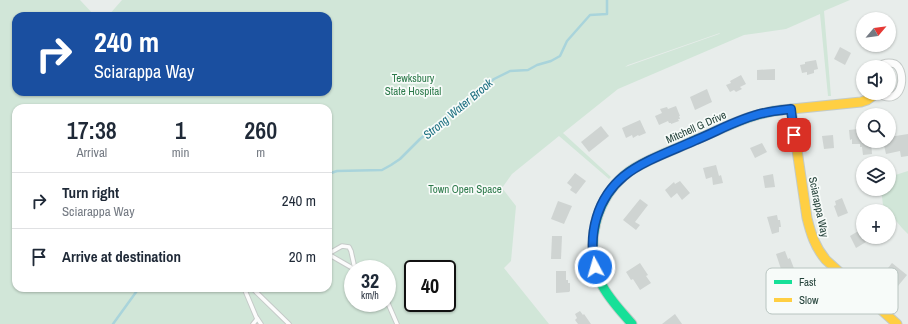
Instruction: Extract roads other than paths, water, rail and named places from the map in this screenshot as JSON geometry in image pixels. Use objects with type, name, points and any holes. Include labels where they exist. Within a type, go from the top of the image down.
[{"type":"street","name":"Mitchell G Drive","points":[[896,65],[902,68],[906,78],[905,87],[896,96]]},
{"type":"street","name":"Mitchell G Drive","points":[[632,324],[606,291],[595,267],[593,254],[594,228],[600,208],[614,185],[625,175],[645,163],[762,113],[861,102],[867,100]]},
{"type":"street","name":"Sciarappa Way","points":[[791,109],[807,218],[813,241],[818,251],[835,268]]},
{"type":"street","name":"Sciarappa Way","points":[[886,314],[897,324]]},
{"type":"lane","points":[[332,252],[342,246],[349,247],[352,260]]},
{"type":"lane","points":[[332,256],[344,263]]},
{"type":"lane","points":[[246,292],[256,317],[262,324]]},
{"type":"lane","points":[[256,292],[289,324]]},
{"type":"lane","points":[[391,312],[396,324]]},
{"type":"lane","points":[[253,324],[257,319],[256,317]]},
{"type":"waterway","name":"Strong Water Brook","points":[[332,173],[337,171],[382,170],[391,165],[400,159],[420,139],[494,79],[510,71],[528,70],[560,56],[567,41],[590,15],[607,14],[607,0]]},
{"type":"waterway","name":"Strong Water Brook","points":[[113,324],[136,292]]},
{"type":"park label","name":"Tewksbury State Hospital","points":[[413,84]]},
{"type":"park label","name":"Town Open Space","points":[[465,189]]}]
